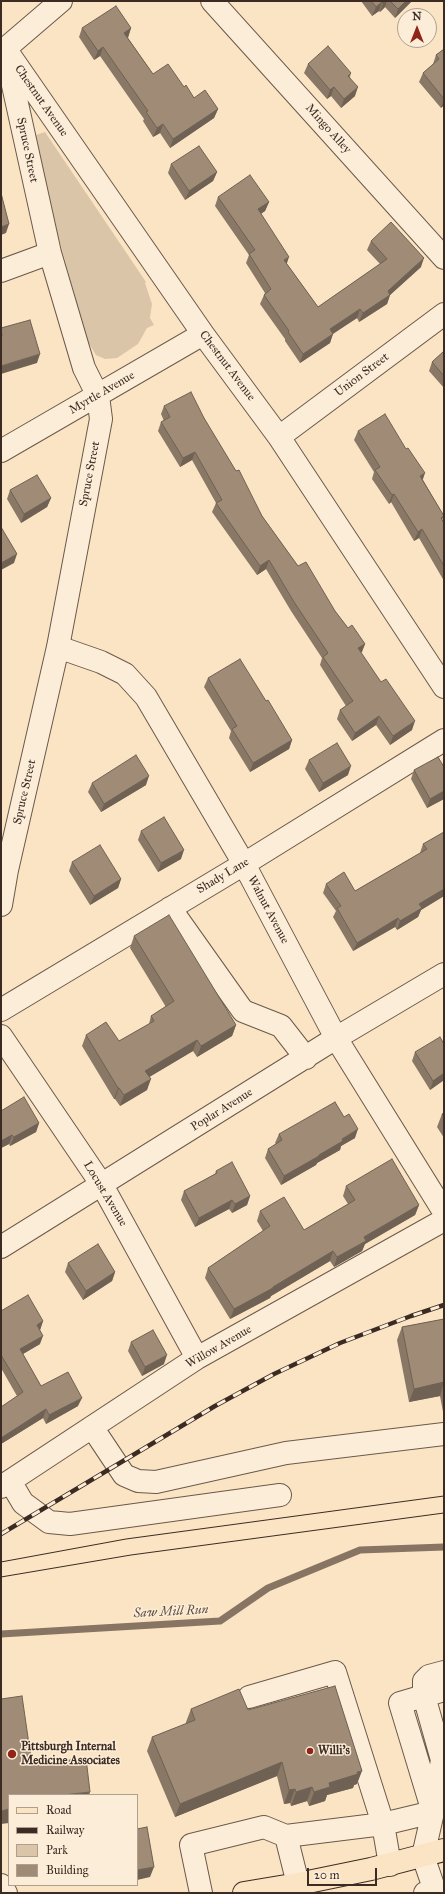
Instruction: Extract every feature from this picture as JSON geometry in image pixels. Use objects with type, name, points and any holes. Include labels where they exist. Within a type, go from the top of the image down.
[{"type":"main road","points":[[252,1892],[390,1865],[444,1850]]},
{"type":"street","points":[[5,49],[61,1]]},
{"type":"street","name":"Mingo Alley","points":[[212,1],[444,258]]},
{"type":"street","name":"Spruce Street","points":[[1,905],[7,870],[58,647],[101,419],[98,396],[84,368],[50,253],[5,49]]},
{"type":"street","name":"Chestnut Avenue","points":[[5,49],[203,334],[279,437],[444,687]]},
{"type":"street","points":[[1,271],[50,253]]},
{"type":"street","name":"Union Street","points":[[279,437],[444,314]]},
{"type":"street","name":"Myrtle Avenue","points":[[1,451],[203,334]]},
{"type":"street","name":"Walnut Avenue","points":[[58,647],[101,662],[125,674],[146,697],[244,864],[336,1038],[444,1212]]},
{"type":"street","name":"Shady Lane","points":[[1,1010],[244,864],[444,740]]},
{"type":"street","points":[[170,908],[243,1012],[281,1026],[306,1058]]},
{"type":"street","name":"Poplar Avenue","points":[[1,1247],[336,1038],[444,974]]},
{"type":"street","name":"Locust Avenue","points":[[1,1036],[102,1185],[197,1358]]},
{"type":"street","name":"Willow Avenue","points":[[6,1484],[197,1358],[444,1220]]},
{"type":"street","points":[[92,1428],[124,1475],[138,1481],[156,1482],[286,1453],[444,1434]]},
{"type":"street","points":[[6,1484],[23,1503],[49,1522],[70,1524],[280,1495]]},
{"type":"street","points":[[249,1697],[335,1672],[383,1824],[390,1865]]},
{"type":"street","points":[[424,1696],[424,1681],[429,1676],[444,1672]]},
{"type":"street","points":[[435,1891],[423,1856],[433,1812],[400,1703],[444,1690]]},
{"type":"street","points":[[201,1893],[191,1845],[264,1828],[286,1836],[383,1824],[433,1812]]},
{"type":"street","points":[[286,1836],[298,1884]]},
{"type":"street","points":[[1,1886],[6,1893]]},
{"type":"green space","points":[[45,132],[146,282],[145,283],[152,304],[150,318],[154,325],[147,328],[138,344],[117,358],[105,359],[96,355],[88,342],[30,137]]},
{"type":"building","points":[[371,1],[385,1],[376,7]]},
{"type":"building","points":[[390,1],[406,1],[399,8],[397,8]]},
{"type":"building","points":[[116,6],[131,28],[124,33],[153,74],[168,64],[184,87],[186,85],[194,98],[205,90],[218,109],[173,139],[163,124],[157,128],[146,112],[148,111],[103,47],[98,51],[82,28]]},
{"type":"building","points":[[328,46],[351,73],[348,76],[358,87],[344,99],[334,87],[330,90],[308,64]]},
{"type":"building","points":[[444,49],[444,99],[423,73],[439,59],[436,55]]},
{"type":"building","points":[[199,146],[217,172],[189,191],[171,164]]},
{"type":"building","points":[[250,175],[269,202],[258,209],[289,257],[284,260],[318,307],[387,259],[371,241],[391,222],[424,258],[388,291],[390,295],[363,313],[360,309],[330,329],[333,334],[303,354],[264,295],[271,289],[249,254],[255,250],[218,197]]},
{"type":"building","points":[[1,193],[9,224],[1,227]]},
{"type":"building","points":[[30,320],[40,354],[1,366],[1,328]]},
{"type":"building","points":[[444,351],[444,376],[432,362]]},
{"type":"building","points":[[191,392],[204,418],[236,471],[239,470],[262,516],[298,566],[306,562],[335,611],[348,628],[352,625],[365,644],[358,648],[381,682],[386,679],[415,721],[393,736],[379,716],[355,733],[340,710],[353,701],[323,657],[328,653],[294,602],[269,560],[260,566],[216,503],[222,500],[195,452],[183,458],[161,422],[170,417],[164,406]]},
{"type":"building","points":[[385,414],[406,449],[408,448],[425,473],[420,476],[444,516],[441,518],[444,523],[444,566],[422,529],[418,532],[394,494],[392,495],[375,470],[380,467],[358,431]]},
{"type":"building","points":[[37,475],[51,498],[24,514],[10,490]]},
{"type":"building","points":[[1,527],[17,554],[1,563]]},
{"type":"building","points":[[240,659],[266,701],[268,700],[292,740],[253,763],[232,729],[237,726],[208,678]]},
{"type":"building","points":[[337,743],[351,766],[323,783],[309,760]]},
{"type":"building","points":[[136,755],[149,776],[104,804],[92,783]]},
{"type":"building","points":[[438,757],[444,767],[444,791],[430,799],[414,770]]},
{"type":"building","points":[[164,817],[184,850],[161,863],[141,831]]},
{"type":"building","points":[[444,832],[444,889],[419,904],[422,908],[400,921],[398,918],[357,943],[337,908],[341,906],[326,884],[344,872],[355,891],[427,849],[423,844]]},
{"type":"building","points":[[100,845],[121,879],[94,896],[72,862]]},
{"type":"building","points":[[169,915],[236,1025],[201,1046],[197,1040],[145,1071],[151,1079],[124,1095],[118,1088],[86,1035],[106,1022],[119,1041],[154,1021],[151,1016],[174,1001],[134,936]]},
{"type":"building","points":[[440,1037],[444,1044],[444,1073],[433,1081],[415,1052]]},
{"type":"building","points":[[24,1097],[39,1123],[14,1137],[12,1135],[1,1141],[1,1111]]},
{"type":"building","points":[[335,1102],[344,1117],[349,1114],[358,1129],[342,1139],[343,1141],[284,1176],[268,1149],[282,1140],[279,1134]]},
{"type":"building","points":[[392,1159],[419,1205],[364,1237],[366,1241],[337,1257],[333,1251],[273,1288],[234,1309],[208,1268],[270,1226],[260,1211],[284,1197],[304,1230],[355,1200],[346,1186]]},
{"type":"building","points":[[232,1162],[250,1196],[235,1204],[232,1200],[199,1218],[184,1191],[217,1173],[216,1171]]},
{"type":"building","points":[[98,1244],[115,1272],[86,1291],[68,1263]]},
{"type":"building","points":[[28,1295],[43,1321],[37,1325],[43,1336],[20,1349],[41,1386],[68,1372],[82,1398],[49,1415],[46,1409],[1,1438],[1,1407],[23,1392],[1,1355],[1,1311]]},
{"type":"building","points":[[444,1319],[444,1382],[414,1389],[402,1327]]},
{"type":"building","points":[[153,1330],[167,1355],[145,1367],[131,1342]]},
{"type":"building","points":[[335,1686],[362,1771],[357,1772],[358,1774],[329,1783],[330,1787],[314,1792],[312,1787],[296,1792],[295,1789],[289,1790],[282,1762],[180,1804],[152,1737],[195,1720],[191,1709],[239,1689],[248,1710]]},
{"type":"building","points":[[22,1696],[32,1765],[86,1758],[90,1792],[72,1794],[8,1794],[8,1809],[1,1811],[1,1699]]},
{"type":"building","points":[[147,1827],[154,1867],[138,1870],[138,1829]]},
{"type":"waterway","name":"Saw Mill Run","points":[[1,1634],[220,1621],[268,1588],[360,1550],[444,1547]]},
{"type":"tram line","points":[[1,1562],[126,1539],[444,1496]]},
{"type":"tram line","points":[[1,1577],[131,1555],[444,1513]]},
{"type":"railway","points":[[1,1534],[215,1406],[274,1374],[340,1343],[444,1305]]},
{"type":"place","name":"Willi's","points":[[310,1751]]},
{"type":"place","name":"Pittsburgh Internal Medicine Associates","points":[[12,1754]]}]
